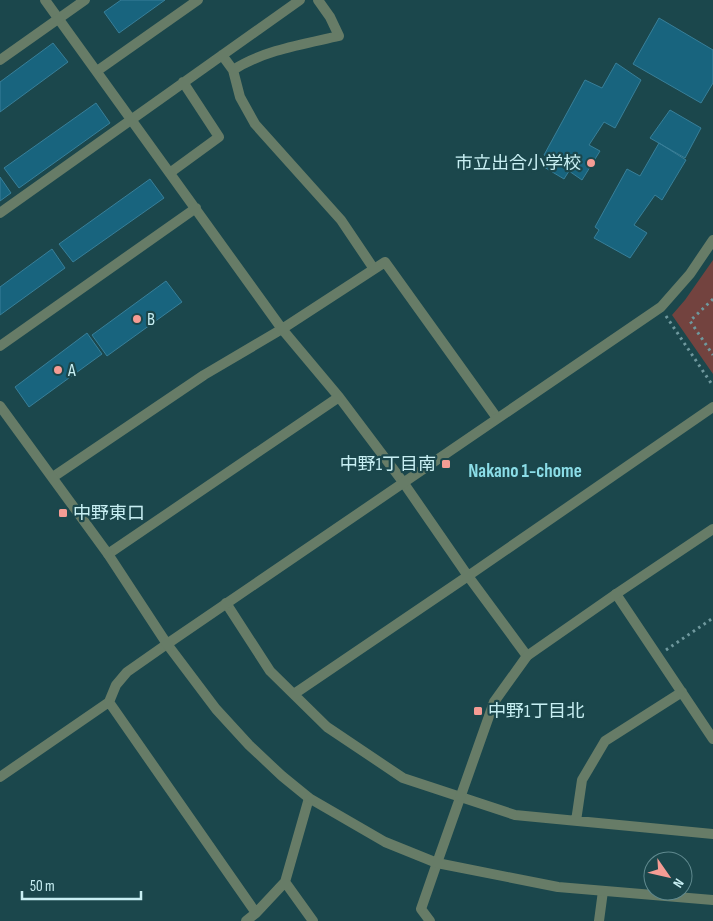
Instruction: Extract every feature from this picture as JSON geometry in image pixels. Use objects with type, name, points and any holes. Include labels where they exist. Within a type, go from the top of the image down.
[{"type":"street","points":[[45,0],[171,172],[282,329],[339,397],[403,482],[468,576],[528,656]]},
{"type":"street","points":[[0,60],[85,0]]},
{"type":"street","points":[[97,71],[198,0]]},
{"type":"street","points":[[0,214],[300,0]]},
{"type":"street","points":[[233,70],[244,63],[294,46],[339,36],[330,17],[318,0]]},
{"type":"street","points":[[222,55],[233,70],[240,97],[255,124],[341,220],[374,269]]},
{"type":"street","points":[[171,172],[219,136],[183,82]]},
{"type":"street","points":[[0,346],[196,208]]},
{"type":"street","points":[[0,777],[109,702],[116,685],[127,672],[661,307],[690,274],[713,240]]},
{"type":"street","points":[[53,477],[204,375],[282,329],[385,262],[497,418]]},
{"type":"street","points":[[108,554],[339,397]]},
{"type":"street","points":[[0,406],[108,554],[168,644],[216,709],[276,770],[309,798],[385,842],[436,863],[558,887],[713,900]]},
{"type":"street","points":[[294,694],[713,407]]},
{"type":"street","points":[[430,921],[421,909],[494,702],[528,656],[713,529]]},
{"type":"street","points":[[616,594],[713,739]]},
{"type":"street","points":[[226,603],[270,672],[327,727],[403,778],[514,815],[713,834]]},
{"type":"street","points":[[576,821],[582,780],[605,741],[682,692]]},
{"type":"street","points":[[109,702],[256,913]]},
{"type":"street","points":[[246,921],[285,882],[309,798]]},
{"type":"street","points":[[285,882],[313,921]]},
{"type":"street","points":[[599,921],[603,891]]},
{"type":"path","points":[[713,299],[690,321],[713,355]]},
{"type":"path","points":[[661,307],[713,386]]},
{"type":"path","points":[[657,656],[713,618]]},
{"type":"shaded area","points":[[713,260],[713,374],[672,315]]},
{"type":"building","points":[[121,0],[165,0],[119,33],[104,12]]},
{"type":"building","points":[[659,18],[713,50],[713,83],[701,103],[633,64]]},
{"type":"building","points":[[53,43],[68,62],[0,112],[0,82]]},
{"type":"building","points":[[616,63],[641,80],[615,128],[604,122],[589,145],[600,151],[582,180],[569,171],[564,179],[544,167],[549,159],[544,155],[585,80],[602,88]]},
{"type":"building","points":[[96,103],[110,123],[19,188],[4,168]]},
{"type":"building","points":[[670,110],[701,128],[685,158],[650,138]]},
{"type":"building","points":[[659,143],[686,160],[662,200],[655,195],[634,225],[647,233],[630,258],[594,238],[599,230],[595,227],[627,169],[640,176]]},
{"type":"building","points":[[0,177],[11,193],[0,201]]},
{"type":"building","points":[[150,179],[164,198],[73,262],[59,244]]},
{"type":"building","points":[[52,249],[65,268],[0,315],[0,287]]},
{"type":"building","name":"B","points":[[166,281],[182,302],[107,356],[92,335]]},
{"type":"building","name":"A","points":[[87,333],[102,354],[29,407],[15,387]]},
{"type":"place","name":"市立出合小学校","points":[[591,163]]},
{"type":"place","name":"B","points":[[137,319]]},
{"type":"place","name":"A","points":[[58,370]]},
{"type":"place","name":"中野1丁目南","points":[[446,464]]},
{"type":"place","name":"中野東口","points":[[63,513]]},
{"type":"place","name":"中野1丁目北","points":[[478,711]]},
{"type":"district","name":"Nakano 1-chome","points":[[525,471]]}]
